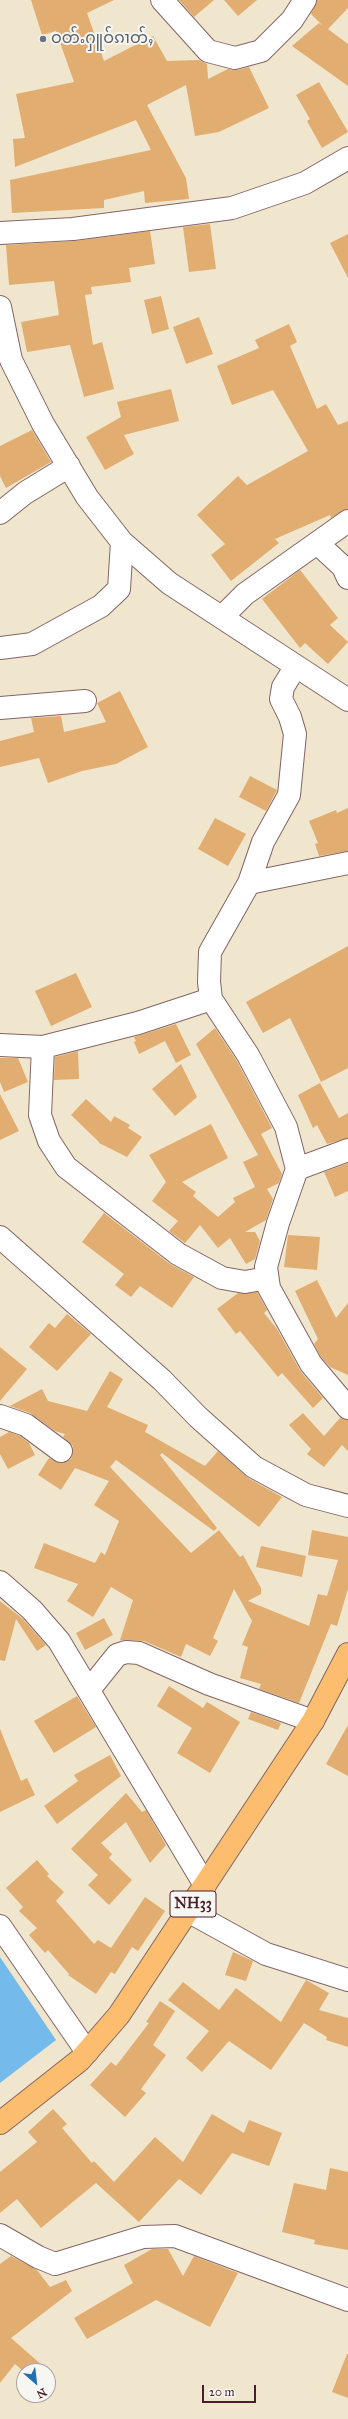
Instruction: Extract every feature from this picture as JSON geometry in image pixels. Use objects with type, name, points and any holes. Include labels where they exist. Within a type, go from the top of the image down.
[{"type":"highway","name":"NH33","points":[[0,2123],[80,2060],[119,2014],[313,1721],[348,1654]]},
{"type":"street","points":[[162,0],[208,51],[235,58],[260,51],[292,20],[305,0]]},
{"type":"street","points":[[0,233],[73,229],[232,208],[305,183],[348,158]]},
{"type":"street","points":[[0,307],[11,360],[43,424],[87,497],[122,542],[169,583],[348,700]]},
{"type":"street","points":[[0,513],[69,466]]},
{"type":"street","points":[[222,617],[245,594],[348,521]]},
{"type":"street","points":[[0,648],[32,644],[101,606],[119,589],[122,542]]},
{"type":"street","points":[[317,543],[342,567],[348,578]]},
{"type":"street","points":[[296,666],[283,687],[281,699],[290,717],[294,734],[289,795],[263,842],[249,883],[210,952],[211,999],[248,1055],[286,1127],[297,1169],[266,1267],[269,1288],[311,1364],[348,1408]]},
{"type":"street","points":[[0,708],[85,701]]},
{"type":"street","points":[[249,883],[348,862]]},
{"type":"street","points":[[0,1045],[43,1047],[138,1023],[211,999]]},
{"type":"street","points":[[43,1047],[40,1115],[49,1141],[66,1166],[178,1254],[222,1278],[245,1282],[268,1278]]},
{"type":"street","points":[[297,1169],[348,1150]]},
{"type":"street","points":[[0,1237],[162,1380],[198,1417],[254,1467],[306,1495],[348,1506]]},
{"type":"street","points":[[0,1416],[26,1424],[61,1451]]},
{"type":"street","points":[[0,1582],[32,1610],[59,1641],[89,1690],[138,1777],[205,1885]]},
{"type":"street","points":[[89,1690],[116,1655],[126,1652],[139,1653],[209,1684],[313,1721]]},
{"type":"street","points":[[188,1911],[266,1954],[348,1980]]},
{"type":"street","points":[[0,1926],[87,2052]]},
{"type":"street","points":[[0,2235],[38,2257],[55,2264],[143,2237],[175,2236],[348,2300]]},
{"type":"water","points":[[0,1957],[56,2040],[0,2083]]},
{"type":"building","points":[[31,0],[114,0],[87,13],[104,61],[153,36],[167,61],[199,60],[207,64],[208,79],[228,69],[238,70],[249,67],[269,108],[219,132],[195,136],[186,85],[147,105],[186,178],[189,199],[145,203],[144,191],[104,200],[104,208],[12,213],[10,180],[151,150],[136,120],[15,167],[13,139],[25,138],[16,94],[74,82],[56,31],[42,35]]},
{"type":"building","points":[[179,0],[214,0],[194,17]]},
{"type":"building","points":[[224,0],[257,0],[238,16]]},
{"type":"building","points":[[317,0],[348,0],[348,8],[328,29],[348,44],[348,86],[292,46],[319,23],[324,27],[311,14]]},
{"type":"building","points":[[319,82],[348,132],[322,148],[307,121],[310,119],[296,95]]},
{"type":"building","points":[[210,224],[216,269],[189,272],[183,227]]},
{"type":"building","points":[[150,231],[155,264],[129,268],[131,282],[91,287],[92,294],[85,295],[93,345],[102,342],[114,389],[84,397],[70,345],[27,352],[21,322],[59,315],[54,281],[9,285],[6,245],[75,241]]},
{"type":"building","points":[[348,234],[348,278],[330,243]]},
{"type":"building","points":[[161,296],[169,329],[152,334],[144,300]]},
{"type":"building","points":[[199,317],[213,354],[186,364],[173,327]]},
{"type":"building","points":[[289,324],[297,342],[290,346],[317,409],[326,404],[338,425],[348,421],[348,509],[331,518],[330,515],[275,539],[279,543],[231,581],[211,555],[225,544],[197,515],[238,476],[247,485],[308,451],[273,390],[232,405],[217,366],[259,348],[255,340]]},
{"type":"building","points":[[171,389],[179,421],[124,435],[134,454],[105,470],[86,437],[121,417],[117,402]]},
{"type":"building","points":[[32,430],[51,462],[6,488],[0,476],[0,446]]},
{"type":"building","points":[[300,570],[338,618],[330,625],[348,642],[328,664],[305,643],[300,648],[262,599]]},
{"type":"building","points":[[120,691],[148,747],[116,764],[82,771],[48,783],[39,758],[0,767],[0,741],[34,732],[31,718],[61,716],[64,732],[106,722],[97,703]]},
{"type":"building","points":[[250,776],[277,790],[266,811],[239,797]]},
{"type":"building","points":[[348,808],[348,851],[319,856],[315,844],[318,843],[309,821],[336,810],[337,813]]},
{"type":"building","points":[[215,818],[246,834],[228,866],[198,849]]},
{"type":"building","points":[[348,946],[348,1068],[321,1082],[290,1018],[263,1033],[246,1002]]},
{"type":"building","points":[[76,973],[92,1007],[51,1026],[35,991]]},
{"type":"building","points":[[176,1024],[191,1055],[176,1063],[165,1041],[139,1054],[134,1042],[136,1041],[134,1037]]},
{"type":"building","points":[[215,1028],[237,1061],[272,1128],[261,1134],[282,1174],[279,1183],[267,1189],[273,1199],[266,1220],[245,1232],[255,1232],[260,1241],[255,1259],[246,1264],[230,1238],[218,1248],[200,1225],[185,1243],[169,1231],[178,1221],[152,1201],[166,1182],[149,1155],[211,1124],[228,1158],[182,1182],[196,1192],[193,1196],[218,1217],[235,1202],[233,1198],[255,1187],[243,1162],[258,1155],[196,1044]]},
{"type":"building","points":[[78,1051],[79,1079],[54,1080],[55,1057]]},
{"type":"building","points":[[0,1058],[18,1058],[28,1082],[4,1092],[0,1082]]},
{"type":"building","points":[[181,1064],[197,1097],[175,1116],[152,1089]]},
{"type":"building","points":[[320,1083],[339,1118],[348,1113],[348,1138],[327,1144],[317,1125],[313,1128],[298,1095]]},
{"type":"building","points":[[0,1094],[19,1131],[0,1140]]},
{"type":"building","points":[[86,1099],[111,1122],[114,1116],[130,1125],[128,1128],[142,1137],[127,1157],[99,1143],[71,1115]]},
{"type":"building","points":[[348,1163],[348,1191],[335,1197],[324,1172]]},
{"type":"building","points":[[104,1213],[170,1264],[194,1277],[172,1308],[140,1286],[131,1297],[115,1285],[124,1274],[82,1242]]},
{"type":"building","points":[[288,1235],[320,1237],[317,1270],[284,1267]]},
{"type":"building","points":[[317,1280],[336,1318],[348,1303],[348,1375],[330,1367],[321,1357],[314,1344],[318,1339],[295,1291]]},
{"type":"building","points":[[257,1292],[267,1310],[264,1313],[277,1329],[301,1372],[323,1398],[313,1408],[282,1373],[278,1377],[240,1331],[236,1334],[217,1309],[238,1293]]},
{"type":"building","points":[[67,1314],[91,1334],[57,1371],[29,1347],[49,1323],[55,1328]]},
{"type":"building","points":[[0,1347],[27,1369],[0,1401]]},
{"type":"building","points":[[110,1371],[123,1379],[107,1407],[148,1425],[145,1432],[205,1466],[218,1451],[248,1478],[282,1497],[259,1527],[162,1453],[160,1455],[217,1528],[214,1531],[116,1460],[110,1467],[191,1553],[219,1530],[240,1557],[243,1555],[261,1588],[261,1594],[248,1601],[309,1626],[318,1594],[327,1596],[338,1560],[308,1555],[312,1530],[348,1537],[348,1589],[337,1626],[331,1624],[299,1703],[259,1689],[261,1684],[240,1678],[248,1647],[242,1645],[252,1621],[234,1589],[213,1638],[218,1641],[210,1656],[186,1644],[181,1657],[144,1641],[120,1640],[133,1600],[111,1587],[93,1617],[67,1601],[78,1584],[34,1568],[44,1543],[95,1563],[101,1552],[105,1555],[119,1521],[94,1505],[109,1481],[75,1468],[61,1490],[38,1475],[49,1458],[60,1463],[71,1459],[73,1446],[63,1437],[65,1434],[55,1431],[30,1413],[10,1406],[42,1389],[48,1401],[87,1411]]},
{"type":"building","points":[[303,1413],[324,1436],[340,1418],[348,1420],[348,1451],[342,1445],[324,1467],[307,1454],[311,1449],[289,1425]]},
{"type":"building","points":[[9,1432],[20,1436],[29,1443],[35,1455],[8,1469],[0,1454],[0,1437]]},
{"type":"building","points":[[261,1546],[306,1556],[302,1577],[256,1567]]},
{"type":"building","points":[[0,1601],[23,1619],[46,1645],[37,1651],[16,1619],[5,1661],[0,1660]]},
{"type":"building","points":[[104,1618],[113,1635],[85,1650],[76,1633]]},
{"type":"building","points":[[169,1686],[203,1708],[207,1702],[240,1722],[210,1773],[177,1753],[192,1728],[157,1706]]},
{"type":"building","points":[[77,1696],[96,1727],[54,1753],[34,1721]]},
{"type":"building","points":[[251,1712],[281,1723],[278,1730],[248,1719]]},
{"type":"building","points":[[348,1725],[348,1776],[326,1764]]},
{"type":"building","points":[[0,1729],[21,1781],[27,1778],[35,1795],[0,1812]]},
{"type":"building","points":[[110,1755],[121,1776],[57,1824],[44,1806],[78,1781],[74,1775]]},
{"type":"building","points":[[126,1793],[142,1812],[146,1810],[166,1845],[150,1863],[126,1822],[101,1843],[112,1854],[109,1858],[132,1880],[109,1905],[88,1885],[98,1875],[71,1849]]},
{"type":"building","points":[[37,1860],[49,1874],[47,1876],[64,1892],[56,1901],[94,1944],[98,1940],[111,1948],[145,1897],[165,1911],[138,1951],[132,1947],[115,1974],[111,1972],[96,1994],[68,1975],[69,1974],[48,1950],[45,1953],[29,1935],[37,1928],[19,1911],[23,1907],[6,1888]]},
{"type":"building","points":[[233,1952],[253,1961],[246,1981],[225,1975]]},
{"type":"building","points":[[306,1980],[329,1993],[319,2010],[348,2018],[348,2047],[326,2040],[327,2037],[304,2023],[271,2070],[229,2041],[202,2072],[186,2058],[209,2031],[168,2000],[183,1982],[219,2010],[236,1988],[281,2022]]},
{"type":"building","points":[[160,2001],[175,2011],[153,2045],[166,2055],[141,2089],[146,2093],[125,2117],[90,2085],[111,2062],[116,2066],[149,2023],[146,2022]]},
{"type":"building","points":[[53,2109],[67,2124],[62,2128],[92,2163],[94,2161],[114,2182],[155,2137],[183,2162],[212,2114],[244,2133],[249,2120],[282,2133],[269,2166],[232,2153],[201,2195],[179,2179],[139,2222],[96,2183],[41,2228],[17,2199],[0,2213],[0,2172],[37,2142],[28,2132]]},
{"type":"building","points":[[330,2168],[348,2172],[348,2250],[314,2244],[315,2240],[282,2232],[294,2183],[326,2190]]},
{"type":"building","points":[[152,2249],[168,2249],[183,2276],[194,2256],[238,2273],[210,2327],[156,2300],[87,2339],[74,2318],[133,2283],[124,2265]]},
{"type":"building","points":[[11,2256],[37,2270],[50,2287],[66,2280],[72,2291],[11,2338],[40,2363],[16,2363],[0,2383],[0,2264]]},
{"type":"building","points":[[348,2354],[348,2398],[332,2392]]},
{"type":"place","name":"ဝတ်ႉႁူဝ်ၵၢတ်ႇ","points":[[43,39]]}]
